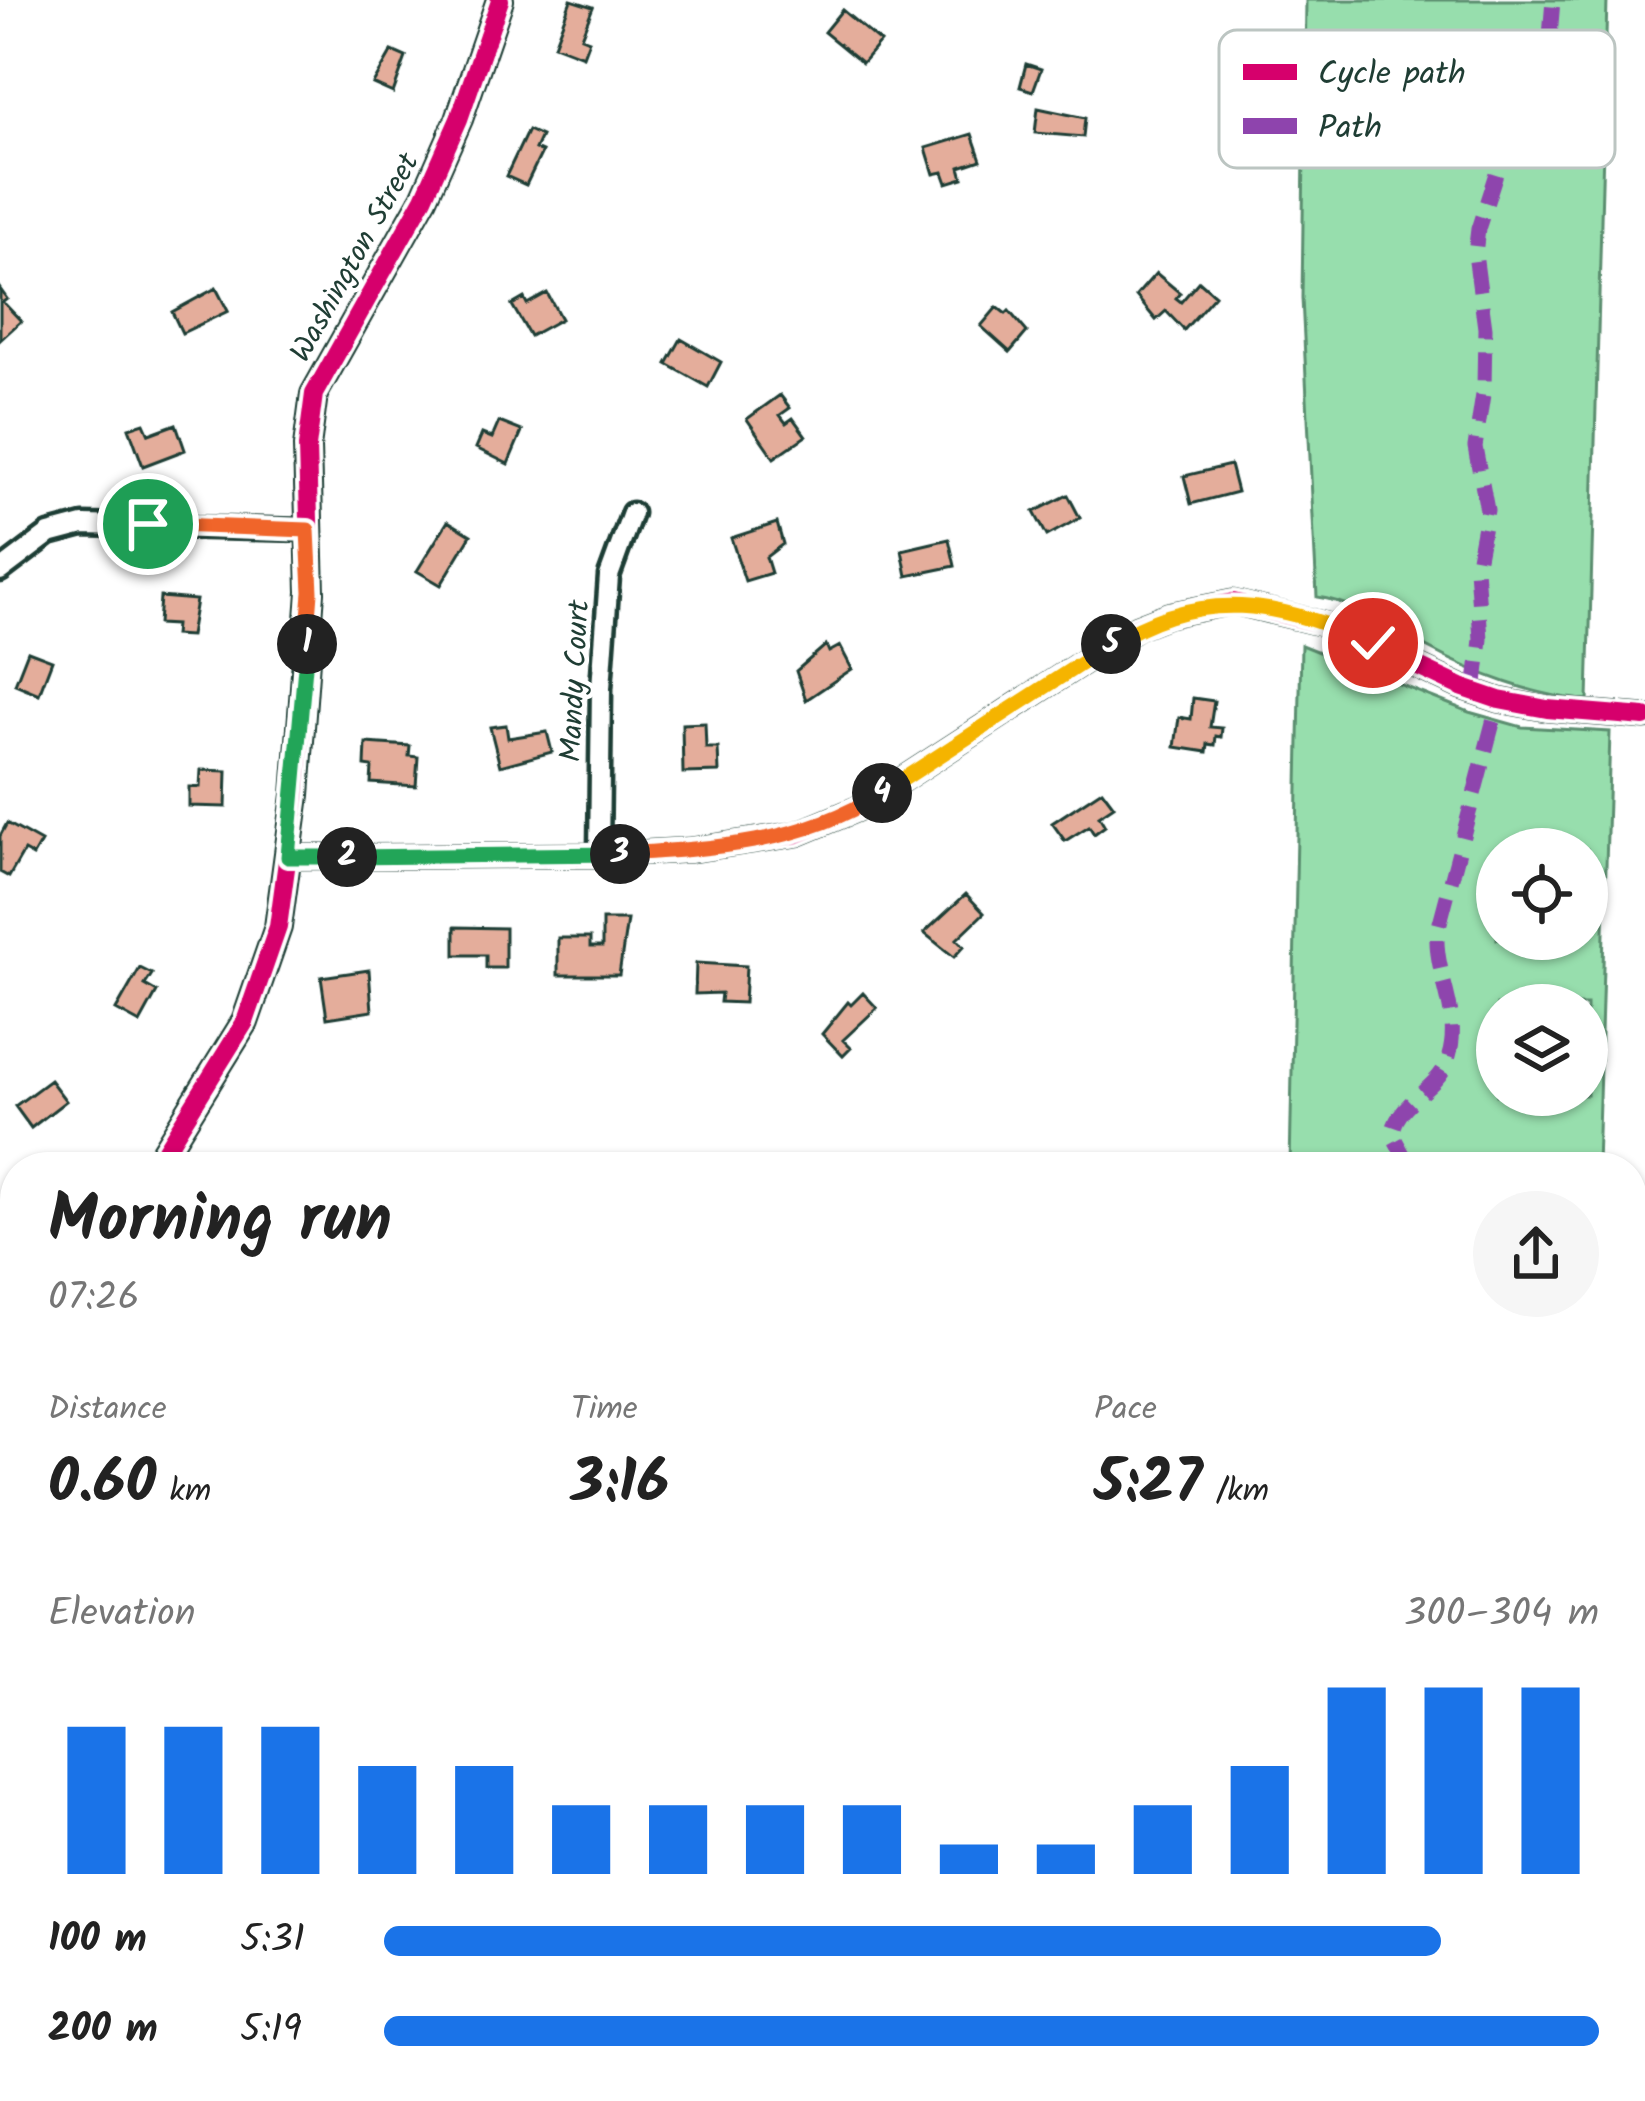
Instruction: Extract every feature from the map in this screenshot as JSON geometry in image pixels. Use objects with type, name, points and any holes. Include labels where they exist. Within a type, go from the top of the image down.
[{"type":"street","name":"Washington Street","points":[[164,1152],[244,1022],[278,927],[311,592],[307,447],[314,394],[424,198],[459,119],[500,0]]},
{"type":"street","name":"Mandy Court","points":[[598,855],[609,576],[632,513]]},
{"type":"street","points":[[0,572],[49,534],[83,525],[308,530]]},
{"type":"street","points":[[288,857],[598,855],[691,850],[797,834],[856,809],[1137,627],[1168,615],[1233,602],[1331,626],[1499,700],[1645,717]]},
{"type":"green space","points":[[1306,0],[1607,0],[1606,30],[1306,30]]},
{"type":"green space","points":[[1304,168],[1602,168],[1588,700],[1527,689],[1485,675],[1360,611],[1317,597],[1302,298]]},
{"type":"green space","points":[[1301,645],[1469,712],[1522,727],[1610,732],[1607,828],[1476,828],[1476,960],[1603,960],[1602,984],[1476,984],[1476,1116],[1599,1116],[1597,1152],[1290,1152]]},
{"type":"building","points":[[571,0],[593,7],[581,37],[589,40],[583,56],[554,45]]},
{"type":"building","points":[[842,10],[880,42],[862,63],[824,32]]},
{"type":"building","points":[[392,51],[406,57],[393,93],[373,84]]},
{"type":"building","points":[[1026,64],[1041,69],[1033,91],[1020,87]]},
{"type":"building","points":[[1038,108],[1085,118],[1083,137],[1035,133]]},
{"type":"building","points":[[528,130],[541,136],[535,149],[542,152],[526,185],[506,176]]},
{"type":"building","points":[[972,134],[981,160],[960,167],[963,178],[947,183],[943,172],[934,174],[926,148]]},
{"type":"building","points":[[1156,273],[1180,293],[1176,298],[1181,302],[1199,281],[1215,295],[1184,330],[1166,311],[1156,320],[1136,296]]},
{"type":"building","points":[[216,288],[228,311],[182,333],[172,312]]},
{"type":"building","points":[[0,289],[7,299],[3,302],[21,321],[0,340]]},
{"type":"building","points":[[547,293],[561,319],[530,336],[512,305],[524,298],[527,304]]},
{"type":"building","points":[[997,307],[1006,314],[1009,311],[1027,332],[1010,352],[981,326]]},
{"type":"building","points":[[681,339],[721,362],[708,387],[667,364]]},
{"type":"building","points":[[780,395],[790,408],[780,415],[786,423],[793,418],[806,436],[774,458],[747,419]]},
{"type":"building","points":[[499,422],[522,431],[508,464],[476,448],[482,434],[492,438]]},
{"type":"building","points":[[144,423],[149,434],[176,424],[185,450],[143,466],[129,428]]},
{"type":"building","points":[[1230,465],[1237,492],[1191,504],[1184,476]]},
{"type":"building","points":[[1068,495],[1080,518],[1047,536],[1034,512]]},
{"type":"building","points":[[448,521],[471,535],[441,585],[417,571]]},
{"type":"building","points":[[777,523],[783,544],[766,557],[771,573],[745,581],[731,538]]},
{"type":"building","points":[[949,539],[955,566],[907,576],[902,550]]},
{"type":"building","points":[[160,597],[196,600],[190,636],[174,635],[175,625],[158,624]]},
{"type":"building","points":[[826,645],[829,652],[840,646],[852,669],[806,700],[796,671]]},
{"type":"building","points":[[28,651],[52,660],[39,694],[15,684]]},
{"type":"building","points":[[1193,698],[1214,701],[1210,727],[1222,728],[1221,737],[1216,736],[1215,745],[1208,744],[1207,752],[1175,747],[1179,717],[1191,719]]},
{"type":"building","points":[[705,723],[706,748],[718,748],[719,772],[683,773],[682,724]]},
{"type":"building","points":[[506,725],[508,738],[547,732],[552,752],[500,766],[490,727]]},
{"type":"building","points":[[366,743],[410,746],[409,756],[418,757],[416,786],[371,783],[372,767],[365,766]]},
{"type":"building","points":[[201,770],[227,771],[226,807],[189,806],[189,787],[200,787]]},
{"type":"building","points":[[1102,790],[1114,806],[1099,816],[1105,826],[1094,834],[1089,826],[1065,841],[1052,823]]},
{"type":"building","points":[[7,823],[41,842],[33,856],[24,851],[9,877],[0,872],[0,836]]},
{"type":"building","points":[[966,894],[984,913],[957,939],[964,946],[954,957],[924,933]]},
{"type":"building","points":[[602,920],[627,920],[619,975],[558,975],[558,938],[590,938],[590,947],[602,947]]},
{"type":"building","points":[[455,927],[505,928],[505,968],[486,968],[486,955],[455,955]]},
{"type":"building","points":[[696,963],[746,966],[744,1003],[720,1002],[721,993],[695,994]]},
{"type":"building","points":[[140,968],[152,974],[145,985],[157,992],[140,1023],[116,1010]]},
{"type":"building","points":[[369,970],[372,1011],[327,1018],[321,977]]},
{"type":"building","points":[[863,993],[877,1008],[843,1040],[851,1048],[843,1056],[822,1034],[848,1002],[851,1005]]},
{"type":"building","points":[[50,1080],[66,1101],[31,1128],[15,1106]]},
{"type":"marked path","points":[[1551,30],[1553,0]]},
{"type":"marked path","points":[[1475,692],[1481,639],[1476,568],[1487,510],[1475,447],[1484,388],[1485,328],[1475,254],[1498,168]]},
{"type":"marked path","points":[[1402,1152],[1392,1134],[1396,1122],[1442,1072],[1451,1045],[1451,1013],[1437,934],[1499,700]]},
{"type":"cycle path","points":[[164,1152],[245,1022],[278,927],[296,795],[311,592],[307,447],[314,394],[424,198],[459,119],[500,0]]},
{"type":"cycle path","points":[[288,857],[599,855],[691,850],[797,834],[857,809],[1137,627],[1168,615],[1233,602],[1331,626],[1499,700],[1645,717]]},
{"type":"route","points":[[148,524],[308,530],[311,592],[288,857],[598,855],[691,850],[797,834],[856,809],[1137,627],[1168,615],[1233,602],[1313,619],[1373,643]]}]
